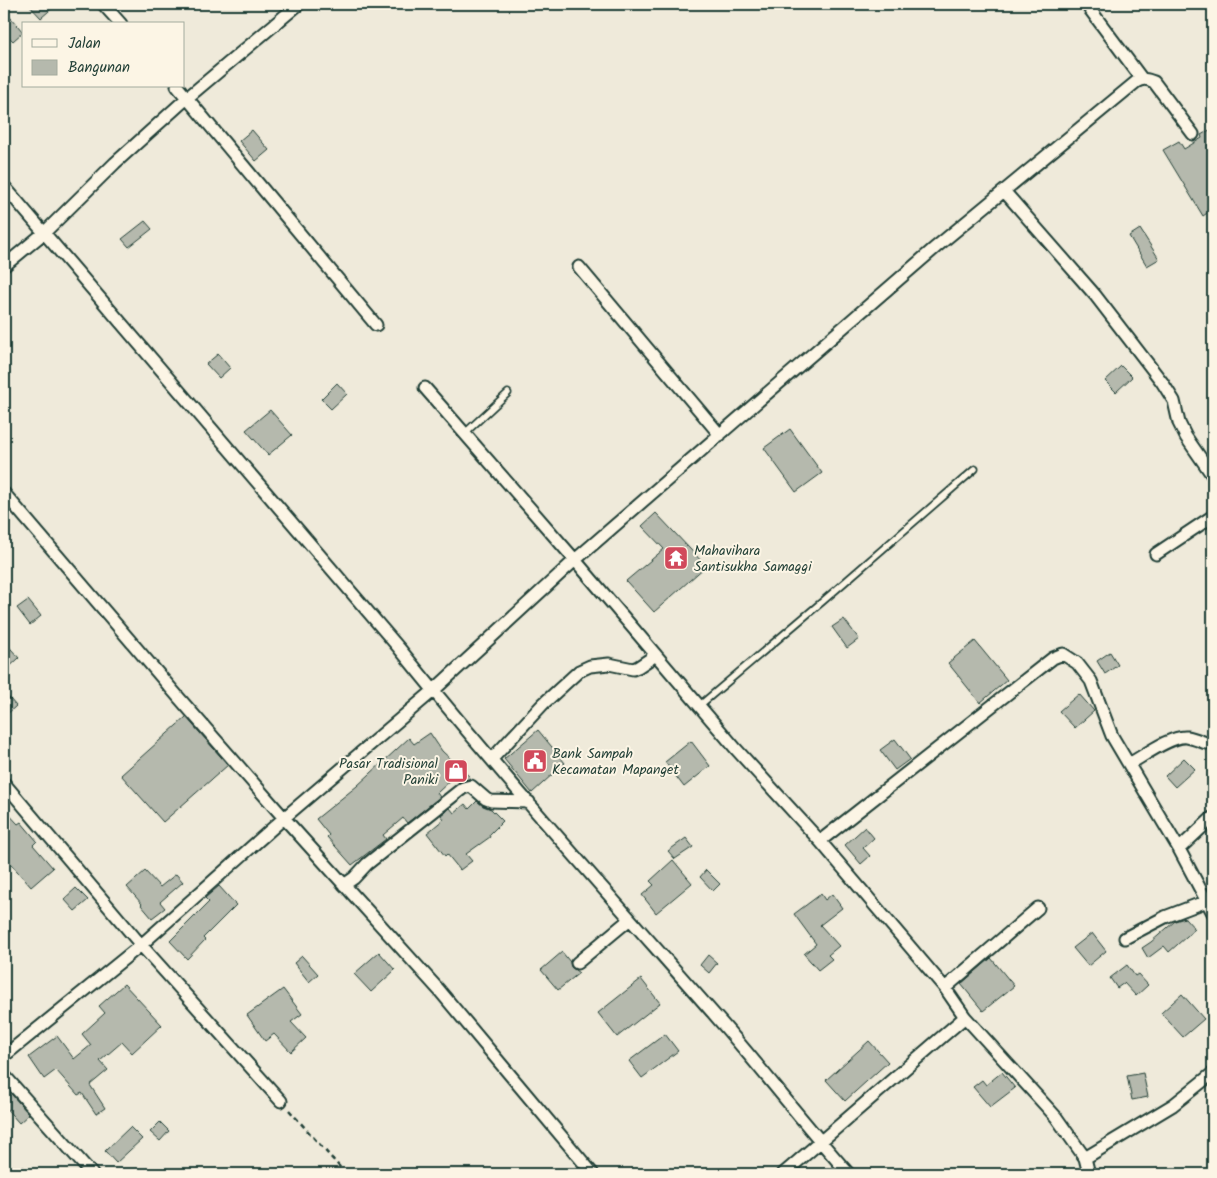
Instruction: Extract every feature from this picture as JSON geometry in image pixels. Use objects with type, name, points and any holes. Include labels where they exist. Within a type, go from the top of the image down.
[{"type":"street","points":[[103,4],[119,22]]},
{"type":"street","points":[[4,266],[45,232],[115,163],[187,98],[299,4]]},
{"type":"street","points":[[1086,4],[1142,79]]},
{"type":"street","points":[[4,1056],[142,945],[284,818],[433,691],[575,560],[936,247],[1136,82],[1148,79],[1154,82],[1193,134]]},
{"type":"street","points":[[179,88],[376,325]]},
{"type":"street","points":[[4,186],[399,648],[433,691],[722,1023],[820,1142],[849,1174]]},
{"type":"street","points":[[1004,191],[1095,296],[1162,382],[1174,401],[1179,423],[1186,437],[1213,476]]},
{"type":"street","points":[[579,267],[720,435]]},
{"type":"street","points":[[425,388],[736,749],[820,840],[945,988],[965,1017],[1056,1117],[1085,1158],[1089,1174]]},
{"type":"street","points":[[4,493],[284,818],[439,990],[593,1174]]},
{"type":"street","points":[[1156,554],[1213,516]]},
{"type":"street","points":[[820,840],[1053,658],[1063,654],[1077,663],[1091,681],[1112,736],[1179,849],[1211,909],[1165,917],[1125,938]]},
{"type":"street","points":[[492,759],[543,704],[579,671],[590,666],[610,664],[633,669],[656,655]]},
{"type":"street","points":[[1129,764],[1170,741],[1181,737],[1206,743]]},
{"type":"street","points":[[4,783],[142,945],[281,1101]]},
{"type":"street","points":[[344,885],[367,864],[462,788],[471,786],[491,801],[529,802]]},
{"type":"street","points":[[1179,849],[1213,817]]},
{"type":"street","points":[[945,988],[1038,908]]},
{"type":"street","points":[[577,963],[630,919]]},
{"type":"street","points":[[783,1174],[965,1017]]},
{"type":"street","points":[[1085,1158],[1173,1104],[1213,1073]]},
{"type":"street","points":[[4,1075],[92,1174]]},
{"type":"lane","points":[[464,434],[508,393]]},
{"type":"lane","points":[[699,706],[975,469]]},
{"type":"path","points":[[281,1101],[346,1174]]},
{"type":"building","points":[[28,4],[57,4],[41,18]]},
{"type":"building","points":[[4,10],[22,33],[13,41],[4,32]]},
{"type":"building","points":[[1213,128],[1213,209],[1203,216],[1163,150],[1179,141],[1184,149],[1202,138],[1201,135]]},
{"type":"building","points":[[252,130],[269,150],[256,161],[239,141]]},
{"type":"building","points":[[145,221],[152,229],[129,247],[122,239]]},
{"type":"building","points":[[1140,229],[1159,259],[1147,266],[1129,236]]},
{"type":"building","points":[[218,354],[230,368],[219,378],[206,364]]},
{"type":"building","points":[[1121,366],[1132,377],[1116,392],[1105,381]]},
{"type":"building","points":[[337,383],[347,394],[331,409],[321,399]]},
{"type":"building","points":[[270,410],[292,435],[268,455],[246,430]]},
{"type":"building","points":[[790,429],[822,473],[796,492],[764,448]]},
{"type":"building","name":"Mahavihara Santisukha Samaggi","points":[[656,513],[706,566],[654,612],[626,581],[664,549],[642,526]]},
{"type":"building","points":[[28,600],[41,616],[30,625],[17,608]]},
{"type":"building","points":[[844,619],[859,639],[847,648],[832,627]]},
{"type":"building","points":[[4,641],[19,658],[4,672]]},
{"type":"building","points":[[975,641],[1007,680],[980,703],[948,663]]},
{"type":"building","points":[[1110,652],[1118,665],[1105,674],[1097,661]]},
{"type":"building","points":[[4,692],[16,706],[4,717]]},
{"type":"building","points":[[1079,694],[1094,711],[1075,728],[1059,711]]},
{"type":"building","points":[[186,717],[228,765],[163,822],[121,775]]},
{"type":"building","name":"Bank Sampah Kecamatan Mapanget","points":[[538,730],[565,763],[532,793],[504,759]]},
{"type":"building","points":[[430,733],[442,751],[471,778],[459,782],[454,777],[437,793],[440,797],[407,823],[403,818],[383,835],[386,839],[352,865],[327,837],[329,835],[316,819],[357,786],[409,738],[414,744]]},
{"type":"building","points":[[895,739],[910,759],[895,770],[880,750]]},
{"type":"building","points":[[691,741],[710,766],[684,787],[665,762]]},
{"type":"building","points":[[1184,758],[1195,769],[1175,787],[1165,776]]},
{"type":"building","points":[[477,801],[491,809],[503,821],[489,835],[490,837],[466,854],[472,861],[460,870],[447,854],[445,856],[427,833],[444,819],[441,815],[450,808],[454,813],[465,804],[469,809]]},
{"type":"building","points":[[4,809],[18,824],[21,822],[37,841],[33,845],[53,868],[31,887],[11,864],[9,866],[4,861]]},
{"type":"building","points":[[865,827],[874,838],[863,848],[870,856],[861,864],[845,845]]},
{"type":"building","points":[[686,838],[693,847],[675,859],[668,851]]},
{"type":"building","points":[[673,860],[692,883],[656,913],[642,895],[654,885],[650,881]]},
{"type":"building","points":[[706,870],[720,884],[713,891],[700,877]]},
{"type":"building","points":[[145,871],[160,887],[176,874],[183,882],[160,902],[165,908],[152,918],[127,887]]},
{"type":"building","points":[[219,886],[236,905],[203,938],[205,940],[187,959],[170,941],[209,902],[205,898]]},
{"type":"building","points":[[76,888],[88,900],[75,911],[64,899]]},
{"type":"building","points":[[821,894],[825,900],[832,894],[842,908],[820,925],[839,946],[828,955],[832,959],[818,970],[804,954],[816,944],[794,914]]},
{"type":"building","points":[[1185,918],[1195,929],[1169,952],[1164,946],[1148,958],[1142,948],[1175,921]]},
{"type":"building","points":[[1092,933],[1106,951],[1088,966],[1073,948]]},
{"type":"building","points":[[379,952],[395,970],[371,992],[354,974]]},
{"type":"building","points":[[562,952],[570,962],[571,967],[579,973],[558,990],[541,970]]},
{"type":"building","points":[[708,955],[717,963],[709,973],[700,965]]},
{"type":"building","points":[[302,956],[318,974],[309,982],[294,963]]},
{"type":"building","points":[[991,958],[1014,986],[983,1011],[961,984]]},
{"type":"building","points":[[1127,965],[1135,976],[1138,974],[1148,985],[1136,996],[1124,983],[1117,988],[1110,978]]},
{"type":"building","points":[[641,979],[660,1003],[617,1037],[598,1013]]},
{"type":"building","points":[[124,984],[162,1025],[132,1053],[122,1042],[100,1061],[108,1070],[90,1085],[105,1108],[96,1114],[82,1093],[78,1095],[56,1070],[44,1079],[29,1057],[57,1036],[74,1059],[91,1045],[82,1034],[105,1013],[99,1006]]},
{"type":"building","points":[[283,989],[302,1014],[291,1022],[306,1038],[291,1052],[274,1034],[265,1041],[247,1015]]},
{"type":"building","points":[[1182,994],[1204,1019],[1183,1037],[1161,1013]]},
{"type":"building","points":[[665,1034],[678,1051],[642,1078],[629,1061]]},
{"type":"building","points":[[869,1041],[888,1062],[845,1101],[826,1080]]},
{"type":"building","points":[[1002,1072],[1015,1088],[990,1107],[973,1087],[982,1080],[986,1085]]},
{"type":"building","points":[[1143,1073],[1148,1097],[1132,1100],[1127,1076]]},
{"type":"building","points":[[4,1086],[29,1114],[19,1123],[4,1106]]},
{"type":"building","points":[[160,1122],[169,1131],[160,1141],[150,1132]]},
{"type":"building","points":[[130,1127],[142,1139],[116,1163],[105,1151]]},
{"type":"waterway","points":[[4,1168],[21,1168],[38,1174]]},
{"type":"place","name":"Mahavihara Santisukha Samaggi","points":[[676,558]]},
{"type":"place","name":"Bank Sampah Kecamatan Mapanget","points":[[535,761]]},
{"type":"place","name":"Pasar Tradisional Paniki","points":[[456,771]]}]
